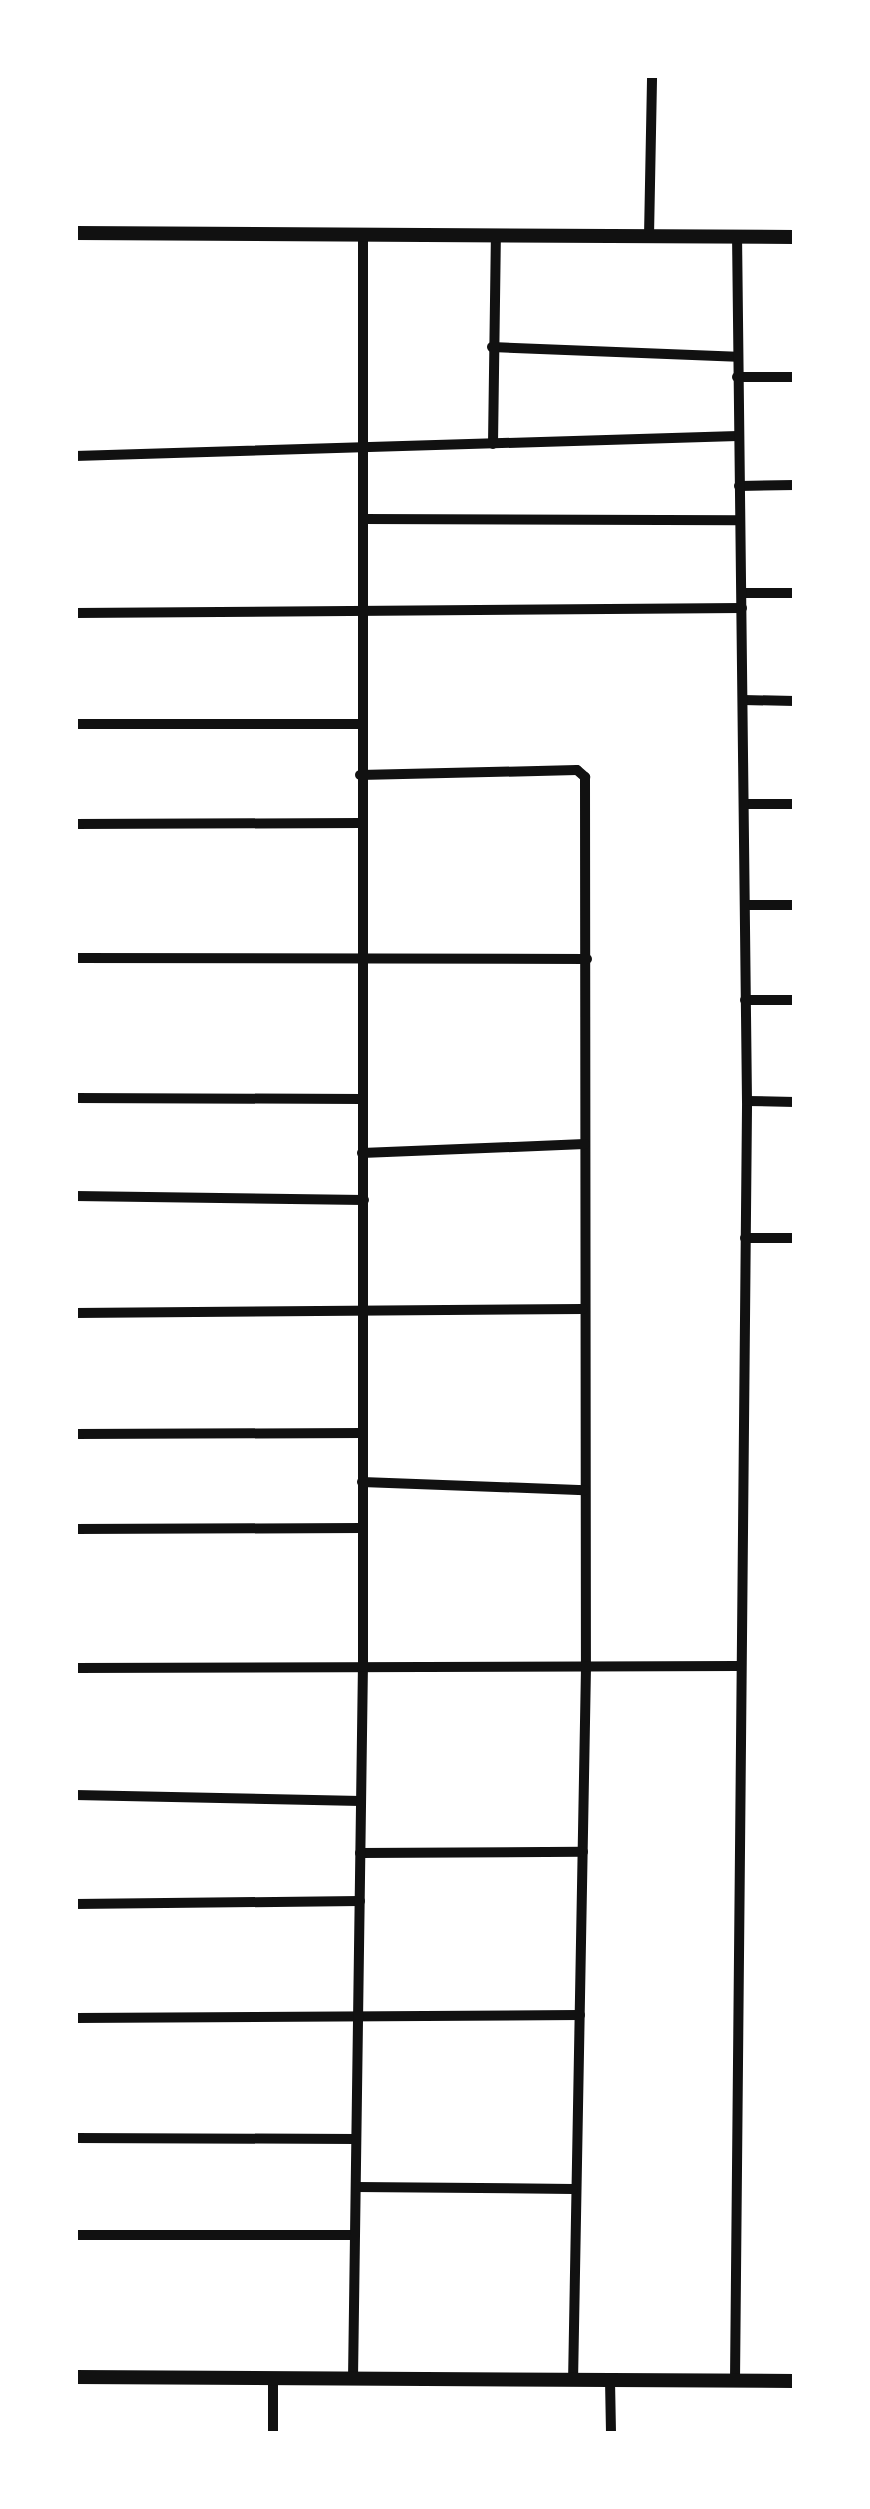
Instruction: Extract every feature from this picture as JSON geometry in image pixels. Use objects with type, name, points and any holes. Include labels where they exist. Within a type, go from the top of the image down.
[{"type":"street","points":[[649,236],[652,75]]},
{"type":"street","points":[[75,233],[795,236]]},
{"type":"street","points":[[353,2379],[363,1528],[360,724],[364,234]]},
{"type":"street","points":[[493,444],[496,235]]},
{"type":"street","points":[[735,2381],[738,1666],[747,1101],[737,236]]},
{"type":"street","points":[[492,348],[736,357]]},
{"type":"street","points":[[736,377],[795,377]]},
{"type":"street","points":[[75,456],[738,436]]},
{"type":"street","points":[[739,486],[795,485]]},
{"type":"street","points":[[363,519],[740,520]]},
{"type":"street","points":[[742,592],[795,592]]},
{"type":"street","points":[[75,613],[742,608]]},
{"type":"street","points":[[743,700],[795,701]]},
{"type":"street","points":[[75,724],[360,724]]},
{"type":"street","points":[[360,775],[583,772],[587,959],[583,1309],[586,1666],[574,2189],[574,2380]]},
{"type":"street","points":[[746,804],[795,804]]},
{"type":"street","points":[[75,824],[361,823]]},
{"type":"street","points":[[746,905],[795,905]]},
{"type":"street","points":[[75,958],[587,959]]},
{"type":"street","points":[[746,1000],[795,1000]]},
{"type":"street","points":[[75,1098],[362,1099]]},
{"type":"street","points":[[747,1101],[795,1102]]},
{"type":"street","points":[[362,1153],[586,1144]]},
{"type":"street","points":[[75,1196],[364,1200]]},
{"type":"street","points":[[744,1238],[795,1238]]},
{"type":"street","points":[[75,1313],[583,1309]]},
{"type":"street","points":[[75,1434],[363,1433]]},
{"type":"street","points":[[362,1482],[585,1490]]},
{"type":"street","points":[[75,1529],[363,1528]]},
{"type":"street","points":[[75,1668],[738,1666]]},
{"type":"street","points":[[75,1795],[361,1802]]},
{"type":"street","points":[[360,1853],[583,1852]]},
{"type":"street","points":[[75,1904],[360,1901]]},
{"type":"street","points":[[75,2018],[580,2015]]},
{"type":"street","points":[[75,2138],[356,2139]]},
{"type":"street","points":[[356,2187],[574,2189]]},
{"type":"street","points":[[75,2235],[355,2236]]},
{"type":"street","points":[[75,2377],[795,2381]]},
{"type":"street","points":[[273,2378],[273,2434]]},
{"type":"street","points":[[610,2380],[611,2434]]}]
